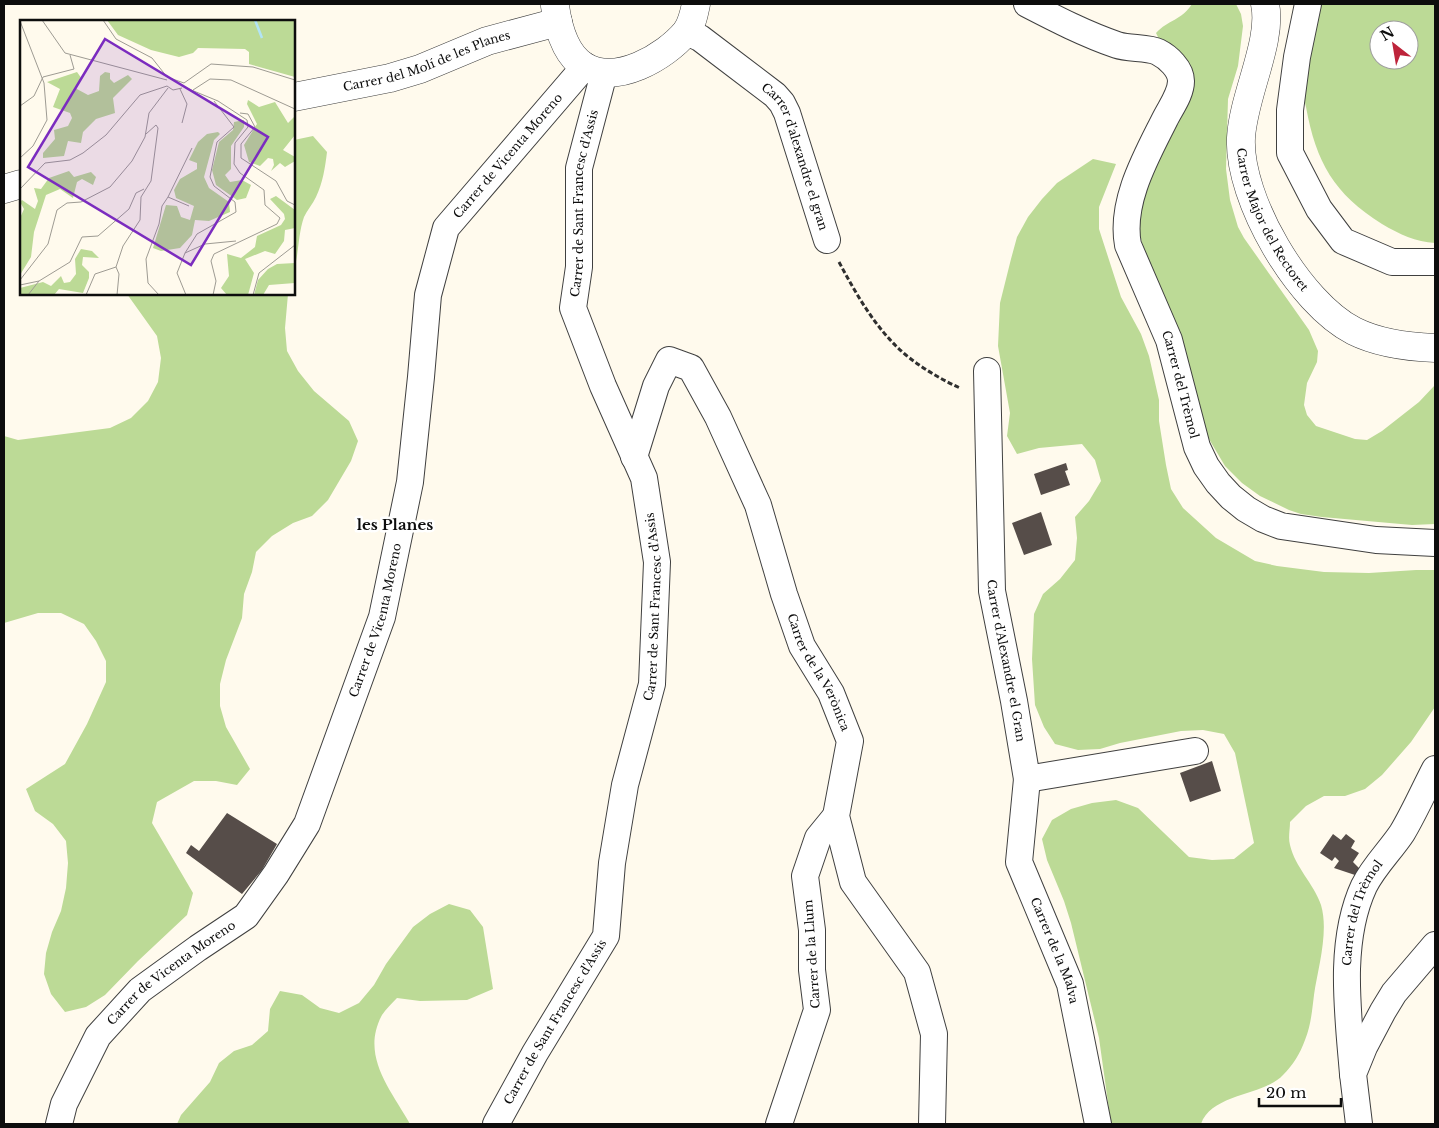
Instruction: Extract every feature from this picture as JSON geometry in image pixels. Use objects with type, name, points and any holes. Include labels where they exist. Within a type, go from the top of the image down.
[{"type":"street","points":[[557,9],[573,56],[595,70],[621,72],[641,65],[663,51],[686,32],[693,18],[696,4]]},
{"type":"street","name":"Carrer del Trèmol","points":[[1027,4],[1088,34],[1120,46],[1158,52],[1177,67],[1181,78],[1180,90],[1135,185],[1128,208],[1126,232],[1128,245],[1169,340],[1197,447],[1206,466],[1218,483],[1246,509],[1263,519],[1281,526],[1376,540],[1435,543]]},
{"type":"street","name":"Carrer Major del Rectoret","points":[[1265,4],[1267,10],[1264,37],[1244,112],[1241,140],[1244,167],[1262,219],[1278,251],[1298,282],[1317,303],[1338,321],[1354,331],[1375,339],[1396,344],[1435,348]]},
{"type":"street","points":[[1308,4],[1297,57],[1290,110],[1290,153],[1319,209],[1343,241],[1392,262],[1435,262]]},
{"type":"street","name":"Carrer del Molí de les Planes","points":[[295,96],[390,78],[420,69],[557,9]]},
{"type":"street","name":"Carrer d'alexandre el gran","points":[[686,32],[700,38],[782,103],[787,113],[827,240]]},
{"type":"street","name":"Carrer de Sant Francesc d'Assis","points":[[496,1124],[535,1053],[606,936],[612,863],[625,785],[652,684],[657,562],[644,478],[603,386],[572,308],[579,267],[579,168],[595,70]]},
{"type":"street","name":"Carrer de Vicenta Moreno","points":[[59,1124],[64,1104],[98,1036],[140,990],[246,916],[276,874],[307,824],[382,617],[410,482],[422,377],[428,295],[446,228],[595,70]]},
{"type":"street","points":[[4,189],[20,184]]},
{"type":"street","name":"Carrer de la Verònica","points":[[634,457],[656,386],[669,360],[691,368],[718,417],[758,505],[784,594],[802,646],[831,693],[850,741],[836,816],[853,882],[917,972],[934,1034],[932,1124]]},
{"type":"street","name":"Carrer d'Alexandre el Gran","points":[[987,383],[992,591],[1027,779]]},
{"type":"street","points":[[1027,779],[1195,751]]},
{"type":"street","name":"Carrer del Trèmol","points":[[1359,1124],[1348,1010],[1349,939],[1352,922],[1365,884],[1402,832],[1435,769]]},
{"type":"street","name":"Carrer de la Malva","points":[[1027,779],[1019,862],[1070,984],[1098,1124]]},
{"type":"street","name":"Carrer de la Llum","points":[[779,1124],[817,1010],[812,970],[812,930],[805,876],[818,838],[836,816]]},
{"type":"street","points":[[1353,1074],[1383,1011],[1407,977],[1435,945]]},
{"type":"path","name":"Carrer d'alexandre el gran","points":[[827,240],[860,300],[896,346],[926,369],[959,388],[987,383]]},
{"type":"green space","points":[[1192,4],[1236,4],[1241,14],[1243,26],[1238,66],[1228,99],[1226,169],[1230,200],[1238,227],[1244,238],[1309,330],[1318,351],[1317,362],[1307,383],[1304,405],[1307,415],[1316,426],[1355,439],[1367,440],[1382,431],[1419,402],[1435,385],[1435,524],[1412,525],[1322,517],[1289,510],[1260,496],[1242,483],[1225,466],[1206,434],[1146,258],[1138,227],[1142,193],[1181,113],[1161,43],[1156,33],[1184,13]]},
{"type":"green space","points":[[1320,4],[1435,4],[1435,243],[1421,241],[1401,234],[1365,213],[1339,188],[1330,175],[1315,144],[1302,89],[1302,66]]},
{"type":"green space","points":[[313,136],[327,152],[323,175],[315,200],[305,214],[302,223],[295,266],[295,140]]},
{"type":"green space","points":[[1093,159],[1116,164],[1099,207],[1099,229],[1121,297],[1141,334],[1149,356],[1159,400],[1159,421],[1171,489],[1183,508],[1216,538],[1255,561],[1324,572],[1369,573],[1435,570],[1435,707],[1411,742],[1382,775],[1365,789],[1345,796],[1324,796],[1306,806],[1290,822],[1289,839],[1292,853],[1318,897],[1324,927],[1311,1018],[1303,1045],[1290,1067],[1274,1082],[1216,1106],[1207,1114],[1201,1124],[1111,1124],[1099,1038],[1071,923],[1047,860],[1042,839],[1052,820],[1071,809],[1092,803],[1116,800],[1138,808],[1189,857],[1212,860],[1234,859],[1254,843],[1235,753],[1224,734],[1203,730],[1181,731],[1120,743],[1100,749],[1078,750],[1055,744],[1044,727],[1035,705],[1032,659],[1034,614],[1043,594],[1060,579],[1075,560],[1077,538],[1075,517],[1089,501],[1101,481],[1095,460],[1082,444],[1039,448],[1017,454],[1007,436],[1010,413],[998,346],[1000,303],[1017,237],[1028,217],[1057,183]]},
{"type":"green space","points":[[128,295],[288,295],[285,328],[287,351],[298,371],[314,391],[349,421],[358,441],[351,461],[328,500],[312,516],[293,523],[272,536],[256,552],[252,572],[244,594],[242,618],[226,660],[220,684],[220,706],[226,727],[250,769],[237,785],[216,781],[194,781],[157,802],[152,823],[193,893],[187,915],[105,995],[86,1007],[65,1012],[51,994],[44,974],[46,953],[61,911],[66,888],[68,863],[66,841],[53,824],[35,811],[26,789],[65,764],[87,724],[106,682],[106,661],[96,641],[84,624],[61,613],[38,613],[4,623],[4,436],[18,440],[110,428],[131,418],[148,401],[158,382],[161,358],[157,336]]},
{"type":"green space","points":[[449,904],[470,910],[483,927],[493,989],[467,1000],[420,1001],[397,998],[382,1015],[376,1030],[374,1045],[376,1059],[387,1085],[410,1124],[177,1124],[181,1115],[210,1082],[219,1063],[234,1051],[252,1045],[268,1031],[270,1009],[280,991],[302,995],[320,1008],[339,1013],[359,1003],[374,985],[386,964],[413,927],[430,914]]},
{"type":"building","points":[[1066,463],[1068,470],[1065,471],[1070,485],[1041,495],[1034,474]]},
{"type":"building","points":[[1041,512],[1052,545],[1024,555],[1012,523]]},
{"type":"building","points":[[1212,761],[1221,791],[1190,802],[1180,773]]},
{"type":"building","points":[[227,813],[277,844],[262,870],[242,894],[186,853],[191,845],[199,851]]},
{"type":"building","points":[[1333,834],[1341,840],[1346,834],[1355,841],[1351,848],[1359,853],[1353,862],[1360,869],[1355,875],[1334,868],[1339,861],[1335,857],[1332,861],[1320,853]]},
{"type":"district","name":"les Planes","points":[[395,525]]}]
